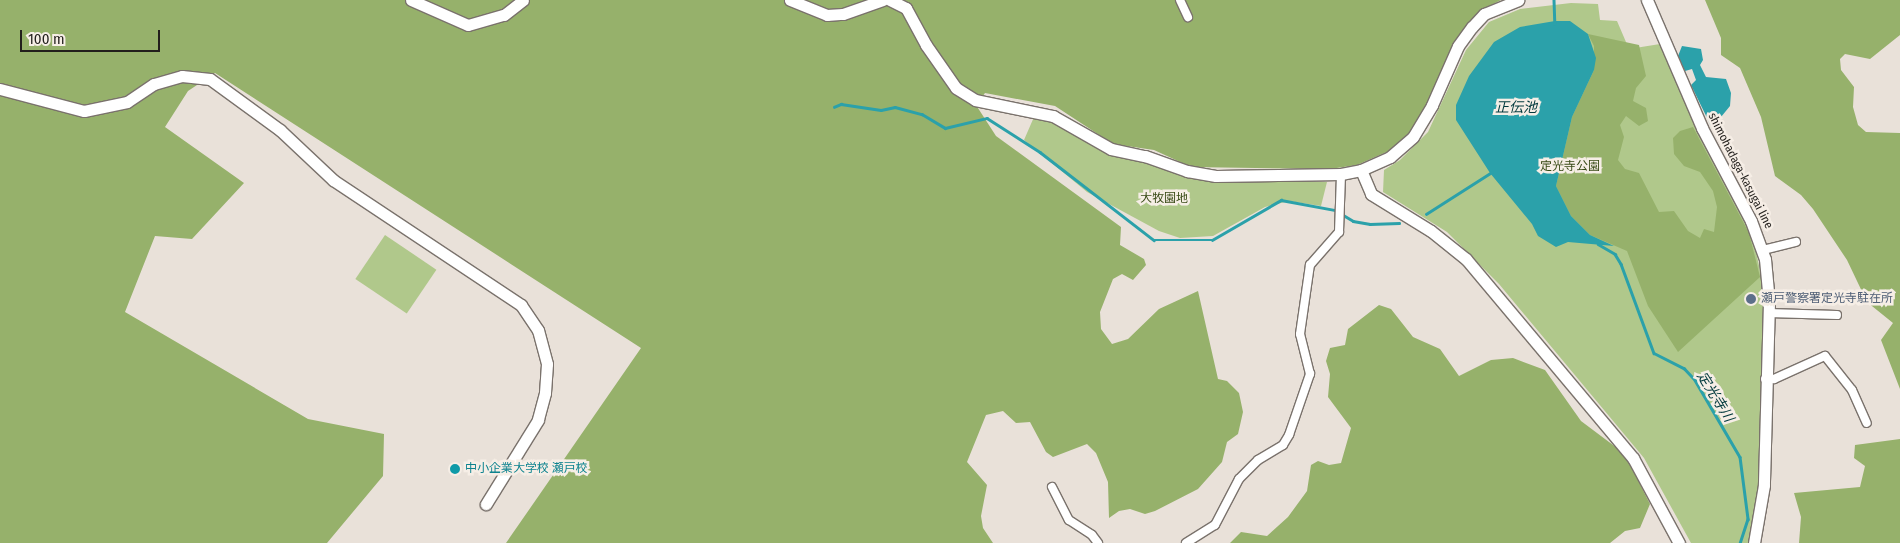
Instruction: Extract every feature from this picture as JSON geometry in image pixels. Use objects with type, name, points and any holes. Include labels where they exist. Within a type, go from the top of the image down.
[{"type":"street","points":[[411,0],[468,25],[504,14],[522,0]]},
{"type":"street","points":[[790,0],[827,14],[843,14],[883,0]]},
{"type":"street","points":[[890,0],[906,8],[926,45],[956,88],[975,100],[1053,116],[1111,149],[1144,156],[1187,171],[1216,176],[1341,174],[1361,170],[1390,157],[1413,137],[1432,106],[1458,46],[1472,27],[1484,14],[1518,0]]},
{"type":"street","points":[[1180,0],[1188,16]]},
{"type":"street","name":"shimohadaga-kasugai line","points":[[1647,0],[1702,128],[1752,221],[1763,250],[1769,282],[1765,379],[1764,485],[1754,543]]},
{"type":"street","points":[[0,89],[84,112],[127,102],[154,84],[182,76],[210,79],[280,130],[332,180],[521,305],[538,330],[547,364],[545,393],[538,420],[486,504]]},
{"type":"street","points":[[1361,170],[1371,194],[1431,231],[1476,271],[1633,458],[1679,543]]},
{"type":"street","points":[[1186,543],[1215,525],[1239,479],[1258,460],[1283,445],[1289,435],[1310,374],[1300,334],[1310,265],[1336,238],[1340,214],[1341,174]]},
{"type":"street","points":[[1763,250],[1796,242]]},
{"type":"street","points":[[1768,313],[1837,315]]},
{"type":"street","points":[[1765,379],[1774,379],[1824,356],[1852,390],[1867,423]]},
{"type":"street","points":[[1052,487],[1069,520],[1092,535],[1098,543]]},
{"type":"green space","points":[[0,0],[1501,0],[1480,11],[1456,39],[1432,97],[1407,136],[1389,151],[1357,165],[1330,169],[1191,167],[1154,150],[1113,144],[1055,106],[985,93],[976,105],[996,136],[1121,227],[1120,245],[1144,259],[1146,265],[1133,280],[1122,274],[1113,279],[1100,312],[1101,329],[1112,344],[1128,339],[1159,309],[1198,291],[1218,379],[1227,381],[1239,393],[1243,412],[1238,434],[1227,442],[1222,462],[1198,489],[1155,511],[1145,514],[1130,509],[1119,511],[1109,518],[1108,482],[1096,453],[1087,444],[1053,457],[1046,452],[1030,422],[1016,423],[1003,411],[986,415],[967,462],[987,485],[981,516],[983,528],[993,543],[506,543],[641,348],[215,73],[188,91],[165,127],[244,183],[192,239],[155,236],[125,312],[308,419],[384,434],[383,476],[327,543],[0,543]]},
{"type":"green space","points":[[1705,0],[1900,0],[1900,35],[1870,59],[1845,54],[1840,59],[1841,70],[1854,87],[1853,107],[1858,125],[1866,132],[1900,133],[1900,389],[1881,340],[1893,323],[1867,302],[1847,260],[1813,209],[1801,195],[1775,176],[1761,117],[1740,68],[1721,55],[1721,38]]},
{"type":"green space","name":"定光寺公園","points":[[1571,3],[1598,4],[1600,20],[1617,21],[1629,49],[1660,44],[1752,232],[1764,290],[1759,497],[1749,543],[1691,543],[1644,458],[1499,284],[1447,232],[1383,192],[1384,170],[1400,160],[1428,132],[1466,50],[1489,22],[1520,9]]},
{"type":"green space","points":[[1588,34],[1639,45],[1646,76],[1636,88],[1633,101],[1646,108],[1648,121],[1639,126],[1626,116],[1620,125],[1624,137],[1618,160],[1625,169],[1639,173],[1659,212],[1674,211],[1688,231],[1700,238],[1704,229],[1714,232],[1717,207],[1713,191],[1700,172],[1684,166],[1674,154],[1673,138],[1680,131],[1693,127],[1749,233],[1760,277],[1678,352],[1648,306],[1627,251],[1590,235],[1571,216],[1556,186],[1572,117],[1594,70],[1594,46]]},
{"type":"green space","name":"大牧園地","points":[[1034,117],[1051,121],[1126,155],[1177,170],[1190,179],[1327,182],[1321,206],[1289,201],[1265,207],[1213,236],[1180,238],[1159,231],[1087,192],[1024,140]]},
{"type":"green space","points":[[385,235],[436,270],[407,314],[355,279]]},
{"type":"green space","points":[[1379,305],[1391,309],[1413,337],[1440,349],[1459,376],[1491,360],[1513,358],[1545,370],[1581,421],[1625,454],[1650,504],[1640,528],[1625,531],[1610,543],[1230,543],[1241,532],[1267,536],[1288,517],[1307,491],[1311,465],[1318,461],[1329,465],[1341,463],[1351,428],[1328,397],[1330,374],[1326,361],[1330,348],[1345,345],[1348,329]]},
{"type":"green space","points":[[1900,439],[1900,543],[1799,543],[1801,517],[1794,493],[1860,487],[1865,466],[1854,458],[1855,445]]},
{"type":"water","name":"正伝池","points":[[1555,21],[1570,21],[1588,34],[1596,58],[1594,70],[1572,117],[1556,186],[1571,216],[1590,235],[1614,246],[1568,242],[1556,247],[1538,236],[1532,224],[1490,173],[1456,120],[1456,105],[1469,76],[1494,42],[1520,27]]},
{"type":"water","points":[[1682,46],[1701,49],[1703,60],[1700,65],[1706,77],[1726,79],[1731,93],[1730,106],[1712,128],[1691,85],[1696,80],[1692,69],[1685,71],[1678,56]]},
{"type":"waterway","name":"定光寺川","points":[[1554,0],[1555,24]]},
{"type":"waterway","points":[[834,107],[841,104],[881,110],[895,107],[922,114],[945,128],[987,118],[1040,152],[1154,240],[1212,240],[1281,200],[1335,210],[1353,221],[1370,224],[1399,223]]},
{"type":"waterway","points":[[1426,214],[1492,172]]},
{"type":"waterway","name":"定光寺川","points":[[1598,244],[1615,254],[1621,264],[1654,353],[1684,368],[1695,380],[1740,457],[1748,519],[1740,543]]},
{"type":"place","name":"瀬戸警察署定光寺駐在所","points":[[1751,299]]},
{"type":"place","name":"中小企業大学校 瀬戸校","points":[[455,469]]}]
